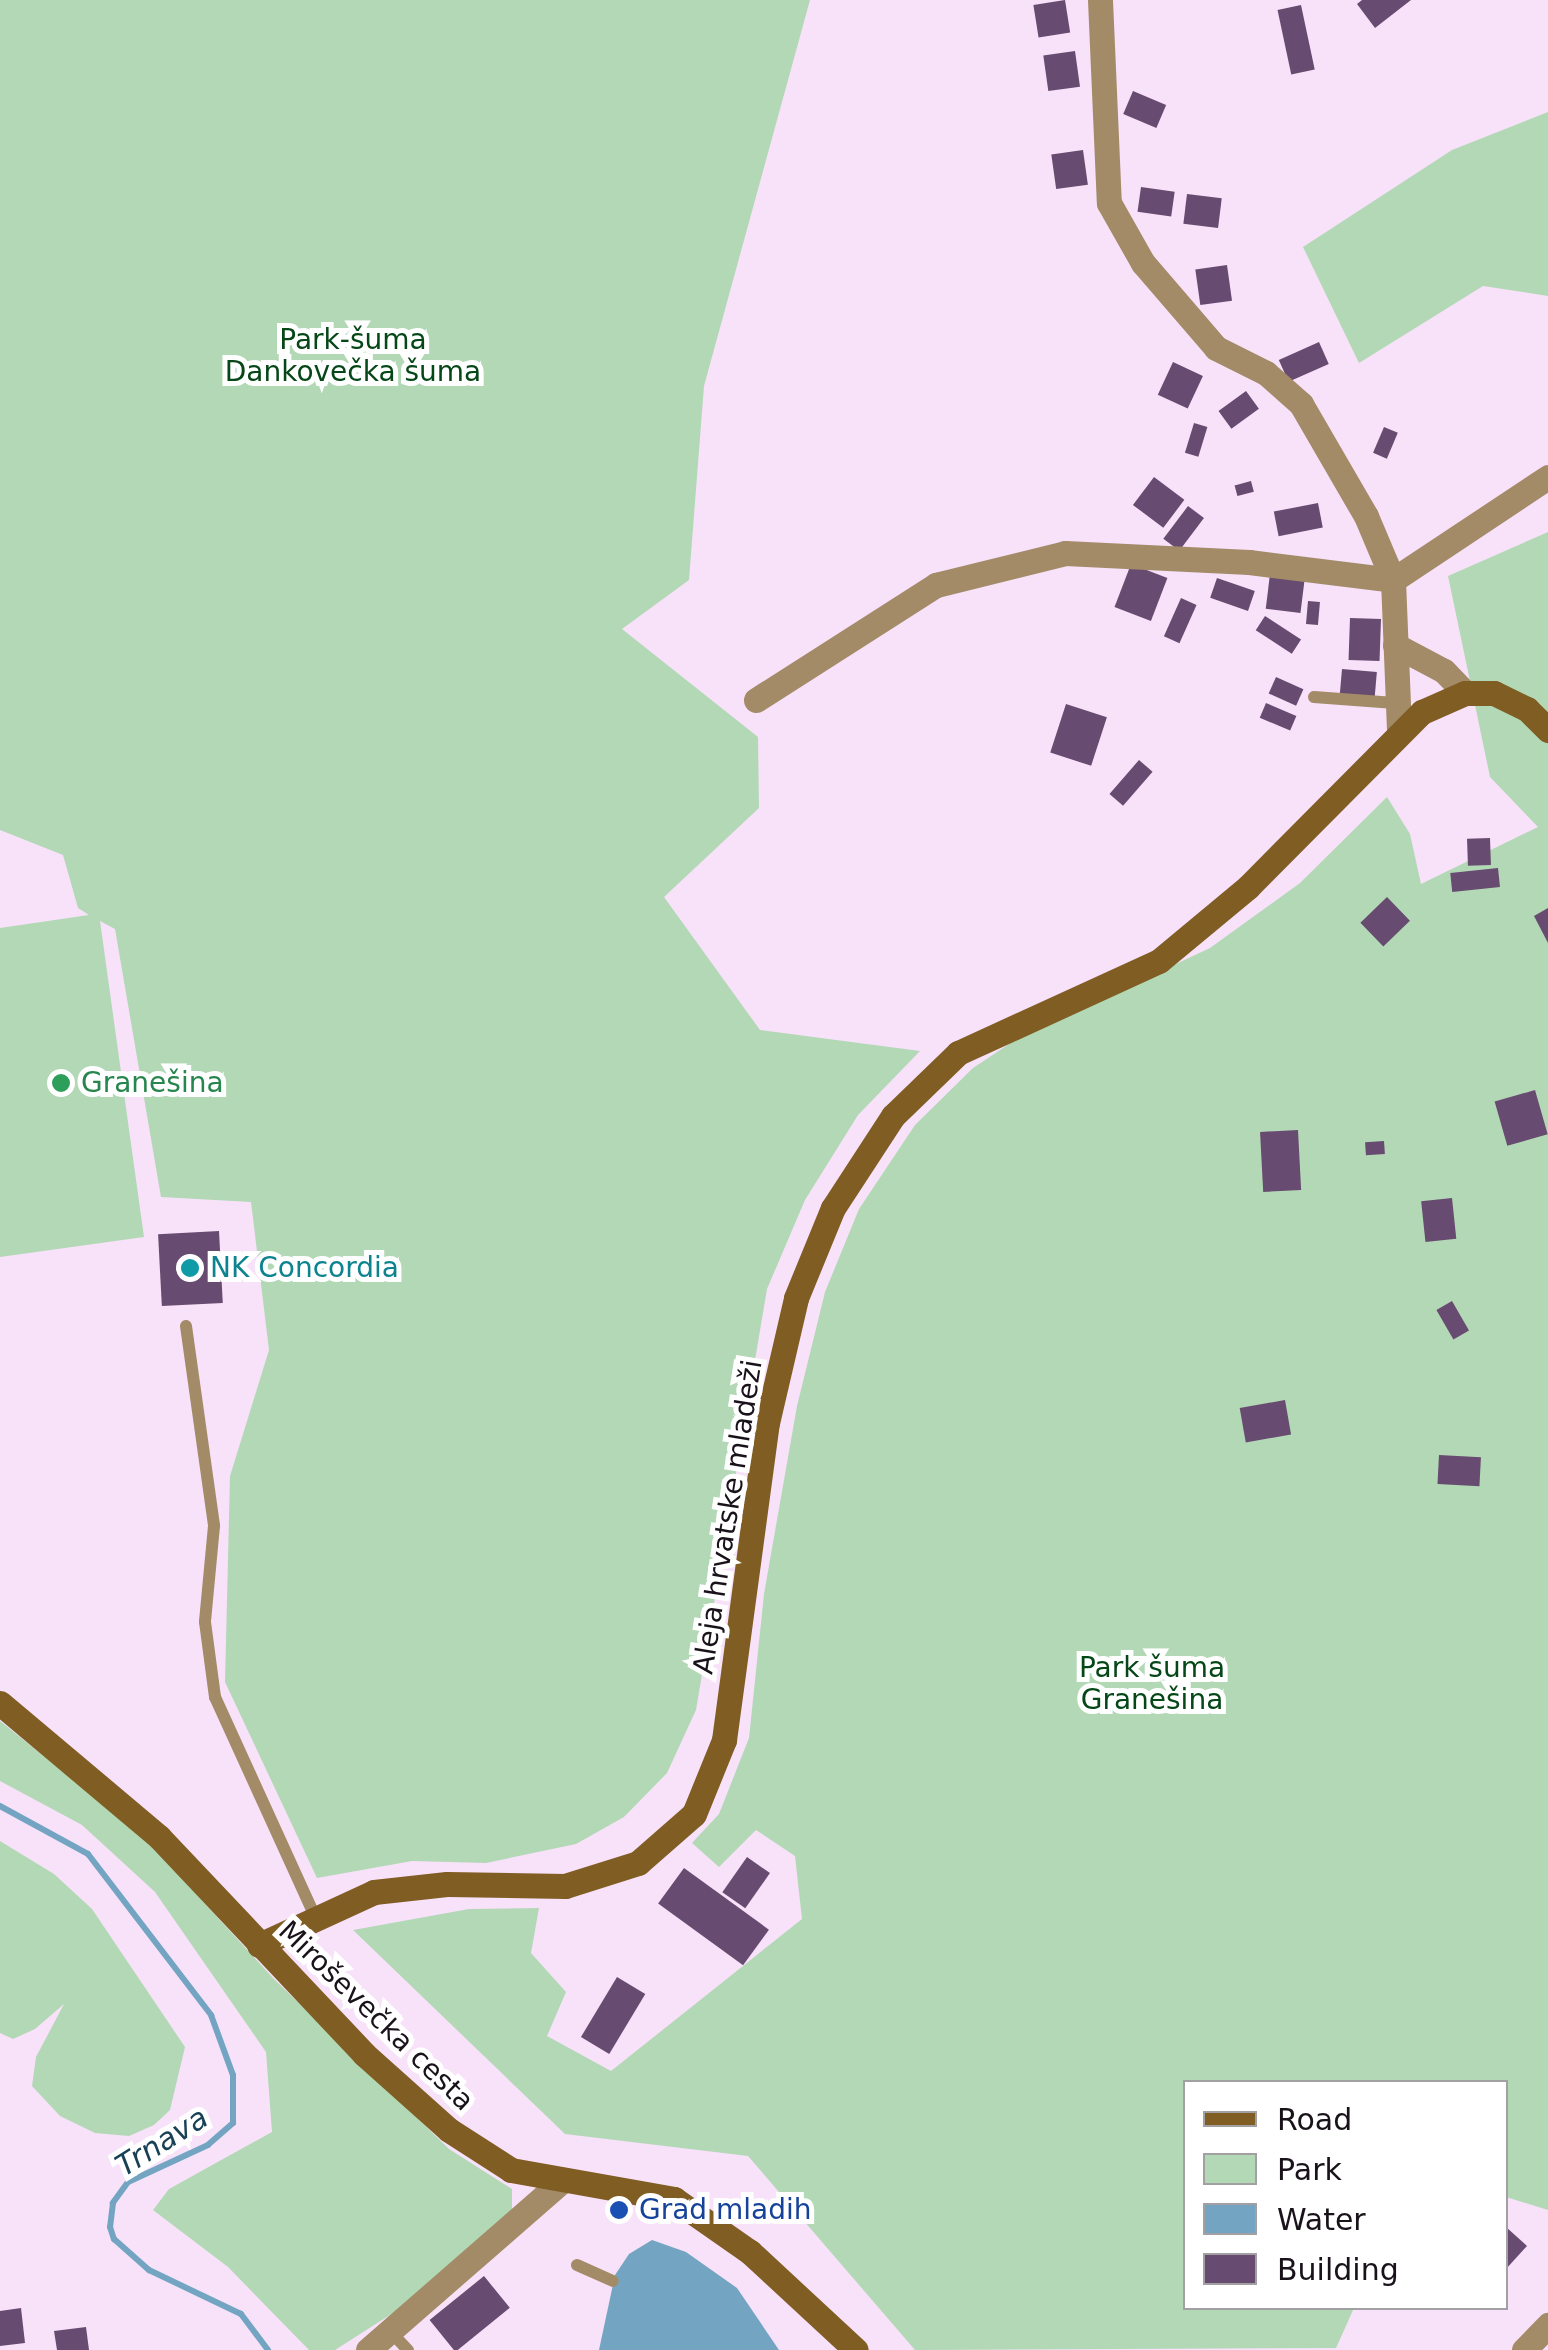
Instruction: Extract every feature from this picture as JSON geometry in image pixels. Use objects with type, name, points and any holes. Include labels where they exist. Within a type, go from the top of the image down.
[{"type":"street","points":[[1100,0],[1109,202],[1143,262],[1216,348],[1266,373],[1301,404],[1366,516],[1393,580],[1399,730]]},
{"type":"street","points":[[756,700],[936,584],[1065,553],[1249,562],[1393,580],[1548,478]]},
{"type":"street","points":[[1395,645],[1444,670],[1465,693],[1494,693],[1527,709],[1548,730]]},
{"type":"street","name":"Aleja hrvatske mladeži","points":[[258,1945],[314,1914],[374,1892],[447,1884],[565,1886],[638,1864],[694,1814],[724,1740],[768,1422],[796,1298],[853,1178],[893,1116],[958,1052],[1158,961],[1248,887],[1399,730],[1465,693]]},
{"type":"street","name":"Miroševečka cesta","points":[[0,1703],[158,1836],[258,1945],[449,2130],[511,2170],[632,2187],[708,2219],[856,2350]]},
{"type":"street","points":[[368,2350],[400,2341],[563,2180]]},
{"type":"street","points":[[1524,2350],[1548,2325]]},
{"type":"lane","points":[[1314,696],[1395,703]]},
{"type":"lane","points":[[186,1326],[214,1526],[205,1622],[216,1697],[314,1914]]},
{"type":"lane","points":[[577,2265],[613,2281]]},
{"type":"green space","name":"Park-šuma Dankovečka šuma","points":[[0,0],[810,0],[704,386],[689,580],[622,629],[758,737],[759,808],[664,897],[760,1030],[920,1051],[858,1115],[805,1200],[767,1289],[696,1710],[667,1773],[624,1817],[576,1844],[486,1863],[412,1861],[317,1878],[225,1682],[230,1476],[269,1350],[251,1202],[161,1197],[115,929],[100,921],[144,1237],[0,1257],[0,928],[89,915],[78,908],[63,855],[0,830]]},
{"type":"green space","points":[[1548,112],[1548,296],[1483,286],[1359,363],[1303,247],[1452,150]]},
{"type":"green space","name":"Park šuma Granešina","points":[[1548,532],[1548,2210],[1508,2198],[1508,2080],[1183,2080],[1183,2310],[1353,2310],[1336,2348],[915,2350],[748,2156],[565,2134],[353,1930],[469,1909],[539,1908],[531,1953],[566,1992],[547,2036],[611,2071],[802,1919],[795,1856],[756,1830],[719,1867],[692,1843],[719,1814],[749,1738],[764,1594],[797,1406],[825,1292],[859,1209],[915,1125],[973,1068],[1018,1038],[1210,948],[1300,883],[1387,797],[1410,834],[1421,884],[1538,827],[1490,777],[1448,576]]},
{"type":"green space","points":[[0,1721],[142,1835],[273,1978],[449,2149],[512,2189],[512,2218],[415,2299],[335,2350],[309,2350],[228,2267],[153,2210],[169,2189],[272,2132],[266,2052],[155,1892],[82,1825],[0,1781]]},
{"type":"green space","points":[[0,1841],[54,1874],[92,1909],[185,2047],[170,2110],[154,2125],[129,2136],[95,2133],[60,2116],[32,2086],[36,2057],[64,2004],[35,2029],[13,2039],[0,2033]]},
{"type":"water","points":[[652,2240],[686,2252],[737,2288],[779,2350],[599,2350],[615,2275],[629,2254]]},
{"type":"building","points":[[1065,0],[1070,33],[1039,38],[1033,5]]},
{"type":"building","points":[[1362,0],[1411,0],[1375,28],[1357,4]]},
{"type":"building","points":[[1301,5],[1315,70],[1291,75],[1278,10]]},
{"type":"building","points":[[1075,51],[1080,87],[1048,91],[1043,55]]},
{"type":"building","points":[[1133,91],[1166,105],[1156,128],[1123,114]]},
{"type":"building","points":[[1083,150],[1088,185],[1056,189],[1051,154]]},
{"type":"building","points":[[1141,187],[1175,192],[1171,216],[1138,212]]},
{"type":"building","points":[[1187,194],[1222,198],[1218,228],[1183,224]]},
{"type":"building","points":[[1227,265],[1232,301],[1200,305],[1195,269]]},
{"type":"building","points":[[1319,342],[1329,364],[1289,382],[1279,360]]},
{"type":"building","points":[[1173,362],[1203,376],[1188,409],[1158,395]]},
{"type":"building","points":[[1246,391],[1259,409],[1231,429],[1218,411]]},
{"type":"building","points":[[1194,423],[1207,427],[1198,457],[1185,453]]},
{"type":"building","points":[[1384,427],[1398,433],[1387,459],[1373,453]]},
{"type":"building","points":[[1154,477],[1184,500],[1163,528],[1133,505]]},
{"type":"building","points":[[1251,481],[1254,492],[1237,496],[1235,485]]},
{"type":"building","points":[[1318,503],[1323,528],[1279,536],[1274,512]]},
{"type":"building","points":[[1188,506],[1204,518],[1179,551],[1163,539]]},
{"type":"building","points":[[1131,564],[1167,578],[1151,621],[1115,607]]},
{"type":"building","points":[[1270,574],[1305,578],[1300,613],[1266,609]]},
{"type":"building","points":[[1217,578],[1255,591],[1248,611],[1210,598]]},
{"type":"building","points":[[1181,598],[1197,605],[1179,643],[1164,636]]},
{"type":"building","points":[[1308,601],[1320,602],[1318,625],[1306,624]]},
{"type":"building","points":[[1265,616],[1301,639],[1292,654],[1256,630]]},
{"type":"building","points":[[1350,618],[1381,619],[1380,661],[1349,660]]},
{"type":"building","points":[[1342,669],[1377,672],[1375,698],[1340,695]]},
{"type":"building","points":[[1276,677],[1303,689],[1296,706],[1269,693]]},
{"type":"building","points":[[1266,703],[1296,716],[1290,731],[1260,718]]},
{"type":"building","points":[[1066,704],[1107,717],[1091,766],[1050,753]]},
{"type":"building","points":[[1139,760],[1153,772],[1123,806],[1109,794]]},
{"type":"building","points":[[1490,838],[1491,865],[1468,866],[1467,839]]},
{"type":"building","points":[[1498,868],[1500,887],[1452,892],[1450,873]]},
{"type":"building","points":[[1387,897],[1410,921],[1383,946],[1360,923]]},
{"type":"building","points":[[1548,908],[1548,943],[1534,916]]},
{"type":"building","points":[[1535,1090],[1548,1134],[1507,1146],[1495,1102]]},
{"type":"building","points":[[1298,1130],[1301,1190],[1263,1192],[1260,1132]]},
{"type":"building","points":[[1384,1141],[1385,1154],[1366,1155],[1365,1142]]},
{"type":"building","points":[[1452,1198],[1456,1239],[1425,1242],[1421,1201]]},
{"type":"building","name":"NK Concordia","points":[[219,1231],[223,1303],[162,1306],[158,1234]]},
{"type":"building","points":[[1452,1301],[1469,1330],[1453,1339],[1436,1310]]},
{"type":"building","points":[[1285,1400],[1291,1434],[1246,1442],[1240,1408]]},
{"type":"building","points":[[1439,1455],[1481,1457],[1479,1486],[1437,1484]]},
{"type":"building","points":[[747,1857],[770,1873],[745,1908],[722,1892]]},
{"type":"building","points":[[684,1868],[769,1930],[743,1965],[658,1904]]},
{"type":"building","points":[[617,1977],[645,1994],[609,2054],[581,2037]]},
{"type":"building","points":[[1508,2229],[1527,2246],[1508,2267]]},
{"type":"building","points":[[484,2276],[510,2308],[458,2350],[430,2320]]},
{"type":"building","points":[[21,2308],[25,2343],[0,2346],[0,2311]]},
{"type":"building","points":[[86,2327],[89,2350],[57,2350],[54,2331]]},
{"type":"waterway","name":"Trnava","points":[[0,1806],[88,1854],[211,2015],[233,2075],[233,2123],[208,2145],[128,2182],[113,2203],[110,2227],[114,2239],[149,2270],[241,2314],[268,2350]]},
{"type":"place","name":"Granešina","points":[[61,1083]]},
{"type":"place","name":"NK Concordia","points":[[190,1268]]},
{"type":"place","name":"Grad mladih","points":[[619,2210]]}]
